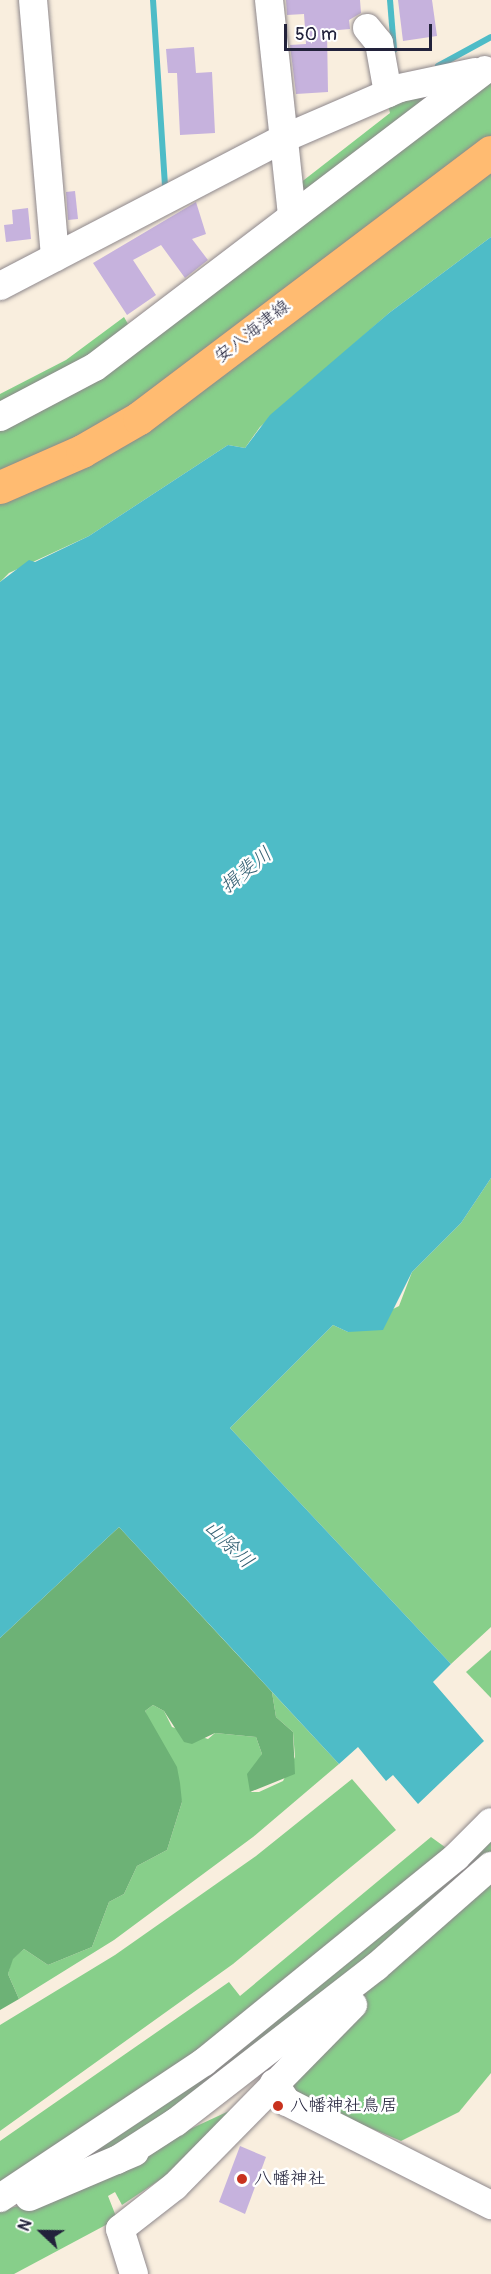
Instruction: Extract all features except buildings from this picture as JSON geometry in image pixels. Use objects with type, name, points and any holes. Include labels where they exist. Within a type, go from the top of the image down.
[{"type":"main road","name":"安八海津線","points":[[0,486],[82,451],[139,418],[491,152]]},
{"type":"street","points":[[33,0],[55,257]]},
{"type":"street","points":[[269,0],[280,140],[292,215]]},
{"type":"street","points":[[367,28],[379,43],[388,93]]},
{"type":"street","points":[[0,286],[280,140],[388,93],[488,68]]},
{"type":"street","points":[[0,417],[95,367],[488,68]]},
{"type":"street","points":[[0,2200],[204,2062],[447,1864],[491,1822]]},
{"type":"street","points":[[117,2160],[176,2122],[376,1967],[491,1866]]},
{"type":"street","points":[[134,2274],[120,2229],[175,2186],[354,2003],[376,1967]]},
{"type":"street","points":[[0,2200],[33,2196],[117,2160],[274,2083]]},
{"type":"street","points":[[274,2083],[287,2102],[491,2205]]},
{"type":"green space","points":[[491,76],[491,139],[132,408],[64,446],[0,471],[0,422]]},
{"type":"green space","points":[[459,79],[302,201],[295,187],[390,113],[387,101]]},
{"type":"green space","points":[[491,165],[491,237],[389,313],[260,427],[245,448],[228,445],[89,536],[9,573],[0,582],[0,499]]},
{"type":"green space","points":[[124,317],[132,331],[0,409],[0,394],[66,360]]},
{"type":"green space","points":[[491,1178],[491,1627],[451,1664],[230,1428],[333,1325],[348,1332],[399,1306],[412,1272],[461,1223]]},
{"type":"green space","points":[[119,1527],[272,1692],[276,1717],[293,1732],[295,1774],[250,1792],[247,1774],[262,1754],[256,1737],[215,1733],[192,1744],[184,1742],[164,1711],[153,1705],[145,1711],[177,1767],[180,1783],[182,1802],[167,1850],[137,1866],[124,1894],[109,1902],[92,1947],[48,1965],[24,1949],[13,1959],[8,1974],[19,1999],[0,2010],[0,1638]]},
{"type":"green space","points":[[491,1650],[491,1698],[466,1672]]},
{"type":"green space","points":[[272,1692],[339,1764],[253,1837],[114,1940],[19,1999],[8,1974],[12,1959],[24,1949],[48,1965],[92,1947],[109,1902],[124,1894],[137,1866],[167,1850],[182,1802],[145,1711],[153,1705],[164,1711],[172,1727],[208,1739],[215,1733],[256,1737],[262,1754],[250,1792],[259,1792],[283,1781],[295,1757],[293,1732],[276,1717]]},
{"type":"green space","points":[[352,1779],[396,1830],[233,1964],[0,2131],[0,2025],[115,1955],[256,1856]]},
{"type":"green space","points":[[491,1830],[491,1858],[120,2153],[65,2164]]},
{"type":"green space","points":[[431,1837],[449,1850],[202,2052],[0,2187],[0,2141],[229,1982],[240,1996]]},
{"type":"green space","points":[[491,1876],[491,2073],[459,2112],[401,2141],[285,2092],[340,2013]]},
{"type":"green space","points":[[242,2105],[164,2177],[122,2205],[115,2192],[108,2196],[117,2219],[14,2274],[0,2274],[0,2210],[28,2204]]},
{"type":"water","points":[[491,237],[491,1178],[461,1223],[412,1272],[383,1330],[348,1332],[333,1325],[230,1428],[451,1664],[433,1682],[484,1741],[418,1804],[393,1775],[386,1781],[358,1747],[339,1764],[119,1527],[0,1638],[0,582],[29,560],[35,562],[89,536],[228,445],[245,448],[270,415],[389,313]]},
{"type":"waterway","points":[[153,0],[165,187]]},
{"type":"waterway","points":[[390,0],[394,50]]},
{"type":"waterway","points":[[438,66],[491,37]]},
{"type":"place","name":"八幡神社鳥居","points":[[278,2106]]},
{"type":"place","name":"八幡神社","points":[[242,2179]]},
{"type":"water label","name":"揖斐川","points":[[246,870]]},
{"type":"water label","name":"山除川","points":[[229,1544]]}]
